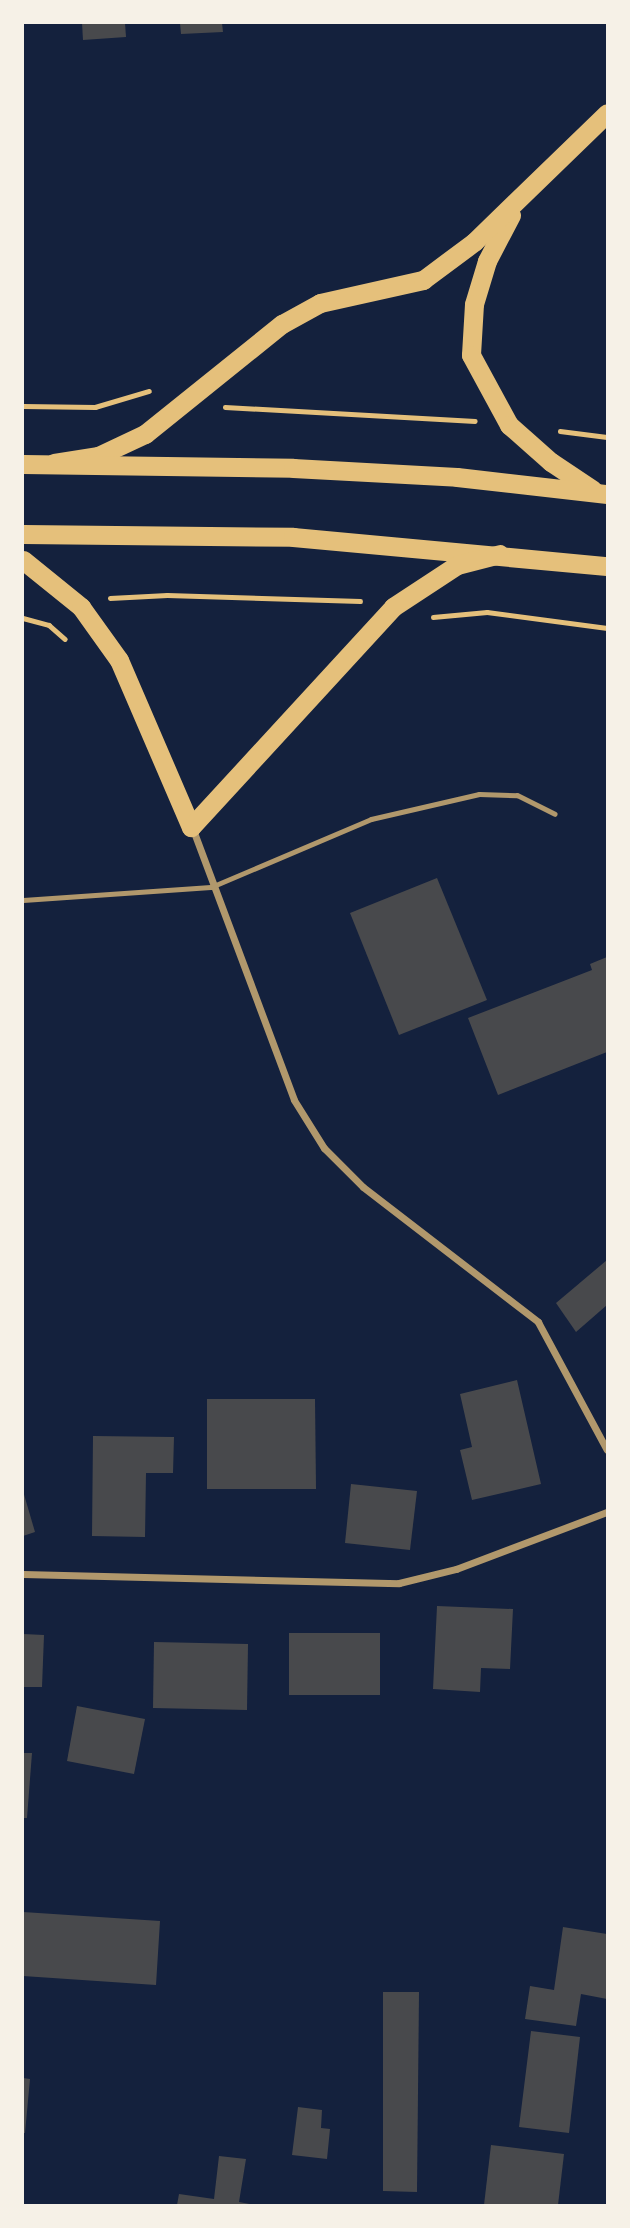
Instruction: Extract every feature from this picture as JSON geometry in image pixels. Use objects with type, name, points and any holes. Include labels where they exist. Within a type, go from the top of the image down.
[{"type":"highway","points":[[54,463],[99,456],[145,434],[282,324],[320,303],[423,280],[518,202],[607,113]]},
{"type":"highway","points":[[518,202],[483,271],[474,304],[471,355],[509,425],[551,462],[602,493]]},
{"type":"highway","points":[[23,464],[293,468],[457,477],[602,493]]},
{"type":"highway","points":[[23,534],[293,537],[500,554],[607,566]]},
{"type":"highway","points":[[23,560],[81,607],[136,693],[191,827],[393,607],[457,565],[500,554]]},
{"type":"street","points":[[191,827],[211,887],[294,1100],[324,1147],[362,1187],[538,1322],[607,1450]]},
{"type":"street","points":[[23,1574],[399,1583],[456,1569],[607,1512]]},
{"type":"lane","points":[[23,900],[211,887],[371,819],[415,806],[479,794],[517,795],[555,814]]},
{"type":"path","points":[[23,406],[95,407],[148,391]]},
{"type":"path","points":[[211,406],[471,420]]},
{"type":"path","points":[[572,432],[607,437]]},
{"type":"path","points":[[23,618],[49,625],[101,599],[167,595],[339,597],[393,607],[427,617],[487,612],[607,628]]},
{"type":"building","points":[[82,23],[125,23],[126,37],[83,40]]},
{"type":"building","points":[[180,23],[222,23],[223,32],[181,34]]},
{"type":"building","points":[[437,878],[487,1000],[399,1035],[350,913]]},
{"type":"building","points":[[607,957],[607,1052],[498,1095],[468,1018],[592,970],[590,964]]},
{"type":"building","points":[[607,1260],[607,1305],[576,1332],[556,1303]]},
{"type":"building","points":[[517,1380],[541,1484],[472,1500],[460,1450],[472,1447],[460,1394]]},
{"type":"building","points":[[207,1399],[315,1399],[316,1489],[207,1489]]},
{"type":"building","points":[[93,1436],[174,1437],[173,1473],[146,1473],[145,1537],[92,1536]]},
{"type":"building","points":[[351,1484],[417,1491],[410,1550],[345,1543]]},
{"type":"building","points":[[23,1491],[35,1532],[23,1536]]},
{"type":"building","points":[[437,1606],[513,1609],[510,1669],[481,1668],[480,1692],[433,1689]]},
{"type":"building","points":[[289,1633],[380,1633],[380,1695],[289,1695]]},
{"type":"building","points":[[23,1634],[44,1635],[42,1687],[23,1687]]},
{"type":"building","points":[[154,1642],[248,1644],[247,1710],[153,1708]]},
{"type":"building","points":[[77,1706],[145,1719],[134,1774],[67,1761]]},
{"type":"building","points":[[23,1753],[32,1753],[27,1818],[23,1818]]},
{"type":"building","points":[[23,1912],[160,1921],[156,1985],[23,1976]]},
{"type":"building","points":[[563,1927],[607,1934],[607,1999],[581,1994],[576,2026],[525,2019],[530,1986],[554,1990]]},
{"type":"building","points":[[383,1992],[419,1992],[417,2192],[383,2191]]},
{"type":"building","points":[[531,2031],[580,2037],[569,2133],[519,2127]]},
{"type":"building","points":[[23,2078],[30,2079],[25,2133],[23,2133]]},
{"type":"building","points":[[298,2107],[322,2110],[321,2128],[330,2129],[327,2159],[292,2155]]},
{"type":"building","points":[[491,2145],[564,2154],[558,2205],[484,2205]]},
{"type":"building","points":[[219,2156],[246,2159],[239,2202],[255,2205],[177,2205],[179,2194],[214,2199]]}]
